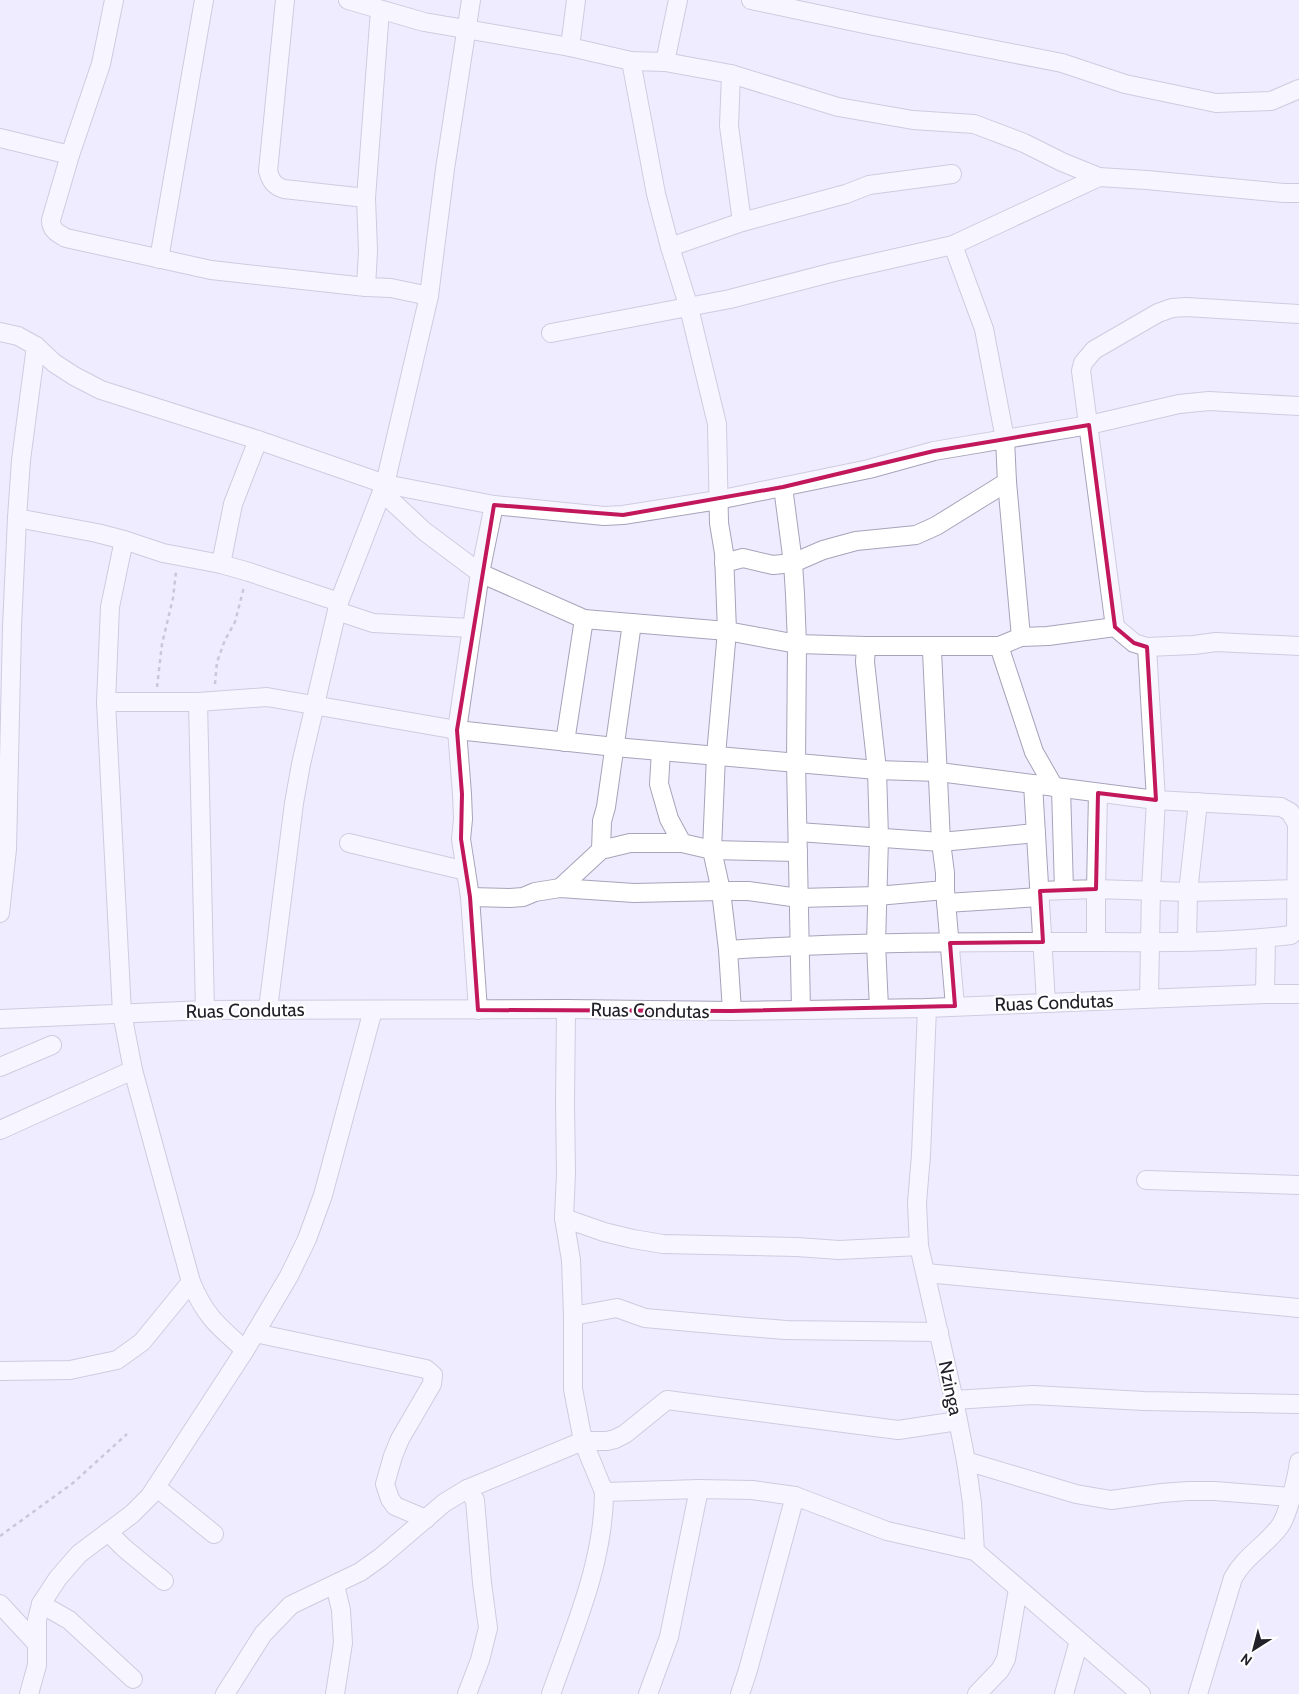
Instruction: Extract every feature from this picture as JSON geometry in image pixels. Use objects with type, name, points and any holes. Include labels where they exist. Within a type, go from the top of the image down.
[{"type":"street","points":[[114,0],[101,64],[70,155],[51,220],[51,226],[55,232],[66,238],[211,270],[391,288],[429,296]]},
{"type":"street","points":[[159,259],[204,0]]},
{"type":"street","points":[[285,0],[268,171],[270,180],[276,186],[284,189],[366,198]]},
{"type":"street","points":[[348,0],[424,22],[570,47],[631,61],[665,62],[731,74],[838,107],[913,120],[974,124],[1024,143],[1062,162],[1099,177],[1299,193]]},
{"type":"street","points":[[268,1009],[294,803],[301,764],[338,607],[383,488],[429,296],[445,168],[471,0]]},
{"type":"street","points":[[570,47],[576,0]]},
{"type":"street","points":[[665,62],[678,0]]},
{"type":"street","points":[[751,0],[1062,63],[1124,84],[1155,92],[1216,103],[1271,101],[1299,89]]},
{"type":"street","points":[[366,287],[368,251],[366,198],[380,10]]},
{"type":"street","points":[[631,61],[656,194],[689,308],[717,424],[718,500],[724,563],[727,631],[716,755],[712,850],[728,950],[732,1011]]},
{"type":"street","points":[[731,74],[729,126],[742,222]]},
{"type":"street","points":[[0,138],[70,155]]},
{"type":"street","points":[[670,247],[742,222],[846,194],[869,185],[952,174]]},
{"type":"street","points":[[551,333],[689,308],[953,245],[1099,177]]},
{"type":"street","points":[[953,245],[984,329],[1005,439],[1021,637]]},
{"type":"street","points":[[1299,314],[1186,307],[1172,308],[1142,320],[1094,350],[1083,363],[1081,371],[1115,627],[1134,643],[1147,647],[1186,646],[1216,642],[1299,646]]},
{"type":"street","points":[[0,332],[18,336],[36,346],[54,363],[101,390],[258,440],[383,488],[494,505],[614,516],[718,500],[869,469],[934,451],[1089,425],[1179,404],[1208,401],[1299,406]]},
{"type":"street","points":[[0,906],[7,849],[12,627],[17,518],[21,460],[36,346]]},
{"type":"street","points":[[221,564],[232,504],[258,440]]},
{"type":"street","points":[[724,563],[742,558],[773,566],[793,563],[822,550],[856,541],[916,535],[925,532],[1007,482]]},
{"type":"street","points":[[783,487],[793,563],[797,644],[796,762],[801,1010]]},
{"type":"street","points":[[383,488],[424,531],[480,573],[584,619],[727,631],[797,644],[866,646],[999,646],[1021,637],[1048,636],[1115,627]]},
{"type":"street","points":[[478,1010],[470,897],[461,839],[463,819],[457,730],[480,573],[494,505]]},
{"type":"street","points":[[17,518],[124,540],[178,557],[221,564],[249,572],[373,623],[471,628]]},
{"type":"street","points":[[124,540],[111,601],[106,702],[122,1013],[133,1070],[191,1282],[200,1303],[214,1322],[245,1350]]},
{"type":"street","points":[[564,742],[584,619]]},
{"type":"street","points":[[601,850],[602,820],[606,807],[632,623]]},
{"type":"street","points":[[866,646],[865,662],[877,770],[879,838],[876,944],[879,1008]]},
{"type":"street","points":[[930,646],[932,651],[939,772],[941,842],[955,1006]]},
{"type":"street","points":[[999,646],[1034,752],[1057,787],[1064,890]]},
{"type":"street","points":[[1147,647],[1156,800],[1149,998]]},
{"type":"street","points":[[106,702],[206,701],[267,697],[457,730],[564,742],[877,770],[939,772],[1156,800],[1281,807],[1290,812],[1297,824],[1295,932],[1291,935],[1266,938],[1150,942],[950,942],[800,945],[728,950]]},
{"type":"street","points":[[205,1010],[206,701]]},
{"type":"street","points":[[661,751],[659,784],[669,819],[682,843]]},
{"type":"street","points":[[1033,784],[1046,1003]]},
{"type":"street","points":[[1096,942],[1098,793]]},
{"type":"street","points":[[1188,940],[1188,892],[1198,802]]},
{"type":"street","points":[[798,832],[941,842],[1036,832]]},
{"type":"street","points":[[349,843],[466,871]]},
{"type":"street","points":[[560,888],[601,850],[630,843],[682,843],[712,850],[798,852]]},
{"type":"street","points":[[470,897],[510,898],[560,888],[634,893],[748,892],[799,898],[1040,894],[1064,890],[1096,889],[1188,892],[1297,889]]},
{"type":"street","points":[[1265,994],[1266,938]]},
{"type":"street","name":"Ruas Condutas","points":[[0,1019],[268,1009],[732,1011],[927,1008],[1149,998],[1299,994]]},
{"type":"street","name":"Nzinga","points":[[927,1008],[917,1204],[919,1246],[966,1461],[972,1503],[975,1551]]},
{"type":"street","points":[[551,1694],[587,1590],[604,1515],[604,1492],[583,1441],[573,1389],[574,1316],[572,1260],[564,1218],[566,1174],[564,1104],[566,1009]]},
{"type":"street","points":[[29,1694],[37,1665],[37,1620],[41,1604],[58,1578],[78,1554],[132,1514],[150,1496],[245,1350],[289,1276],[310,1230],[323,1195],[373,1010]]},
{"type":"street","points":[[0,1067],[52,1045]]},
{"type":"street","points":[[0,1130],[133,1070]]},
{"type":"street","points":[[1146,1180],[1299,1185]]},
{"type":"street","points":[[564,1218],[604,1232],[663,1244],[797,1247],[839,1250],[919,1246]]},
{"type":"street","points":[[926,1273],[1299,1308]]},
{"type":"street","points":[[0,1371],[70,1370],[117,1360],[142,1342],[191,1282]]},
{"type":"street","points":[[574,1316],[617,1308],[645,1318],[786,1330],[939,1332]]},
{"type":"street","points":[[255,1332],[426,1369],[433,1375],[432,1384],[400,1439],[385,1484],[390,1499],[395,1506],[426,1520]]},
{"type":"street","points":[[954,1400],[1033,1395],[1144,1401],[1299,1404]]},
{"type":"street","points":[[225,1694],[263,1634],[291,1605],[335,1585],[367,1567],[426,1520],[444,1503],[467,1490],[583,1441],[615,1439],[667,1400],[898,1430],[958,1421]]},
{"type":"street","points":[[966,1461],[1076,1494],[1111,1500],[1162,1492],[1188,1491],[1290,1497]]},
{"type":"street","points":[[1198,1694],[1233,1578],[1250,1554],[1269,1538],[1281,1524],[1299,1462]]},
{"type":"street","points":[[156,1487],[214,1534]]},
{"type":"street","points":[[604,1492],[699,1489],[752,1490],[795,1496],[887,1531],[975,1551],[1134,1691]]},
{"type":"street","points":[[648,1694],[669,1637],[699,1489]]},
{"type":"street","points":[[467,1490],[475,1500],[488,1628],[480,1660],[467,1694]]},
{"type":"street","points":[[740,1694],[795,1496]]},
{"type":"street","points":[[108,1532],[124,1548],[164,1581]]},
{"type":"street","points":[[335,1585],[341,1610],[343,1643],[335,1694]]},
{"type":"street","points":[[977,1694],[1000,1670],[1006,1660],[1018,1589]]},
{"type":"street","points":[[0,1604],[37,1644]]},
{"type":"street","points":[[41,1604],[69,1620],[133,1679]]},
{"type":"street","points":[[1064,1694],[1079,1641]]},
{"type":"path","points":[[155,701],[162,644],[173,598],[178,557]]},
{"type":"path","points":[[206,701],[217,662],[234,622],[249,572]]},
{"type":"path","points":[[0,1536],[73,1483],[127,1434]]},
{"type":"highlighted area","points":[[1089,425],[1115,627],[1134,643],[1147,647],[1156,800],[1098,793],[1096,889],[1040,891],[1043,942],[950,943],[955,1006],[732,1011],[478,1010],[470,897],[461,839],[462,794],[457,730],[494,505],[623,515],[783,487],[934,451]]}]
